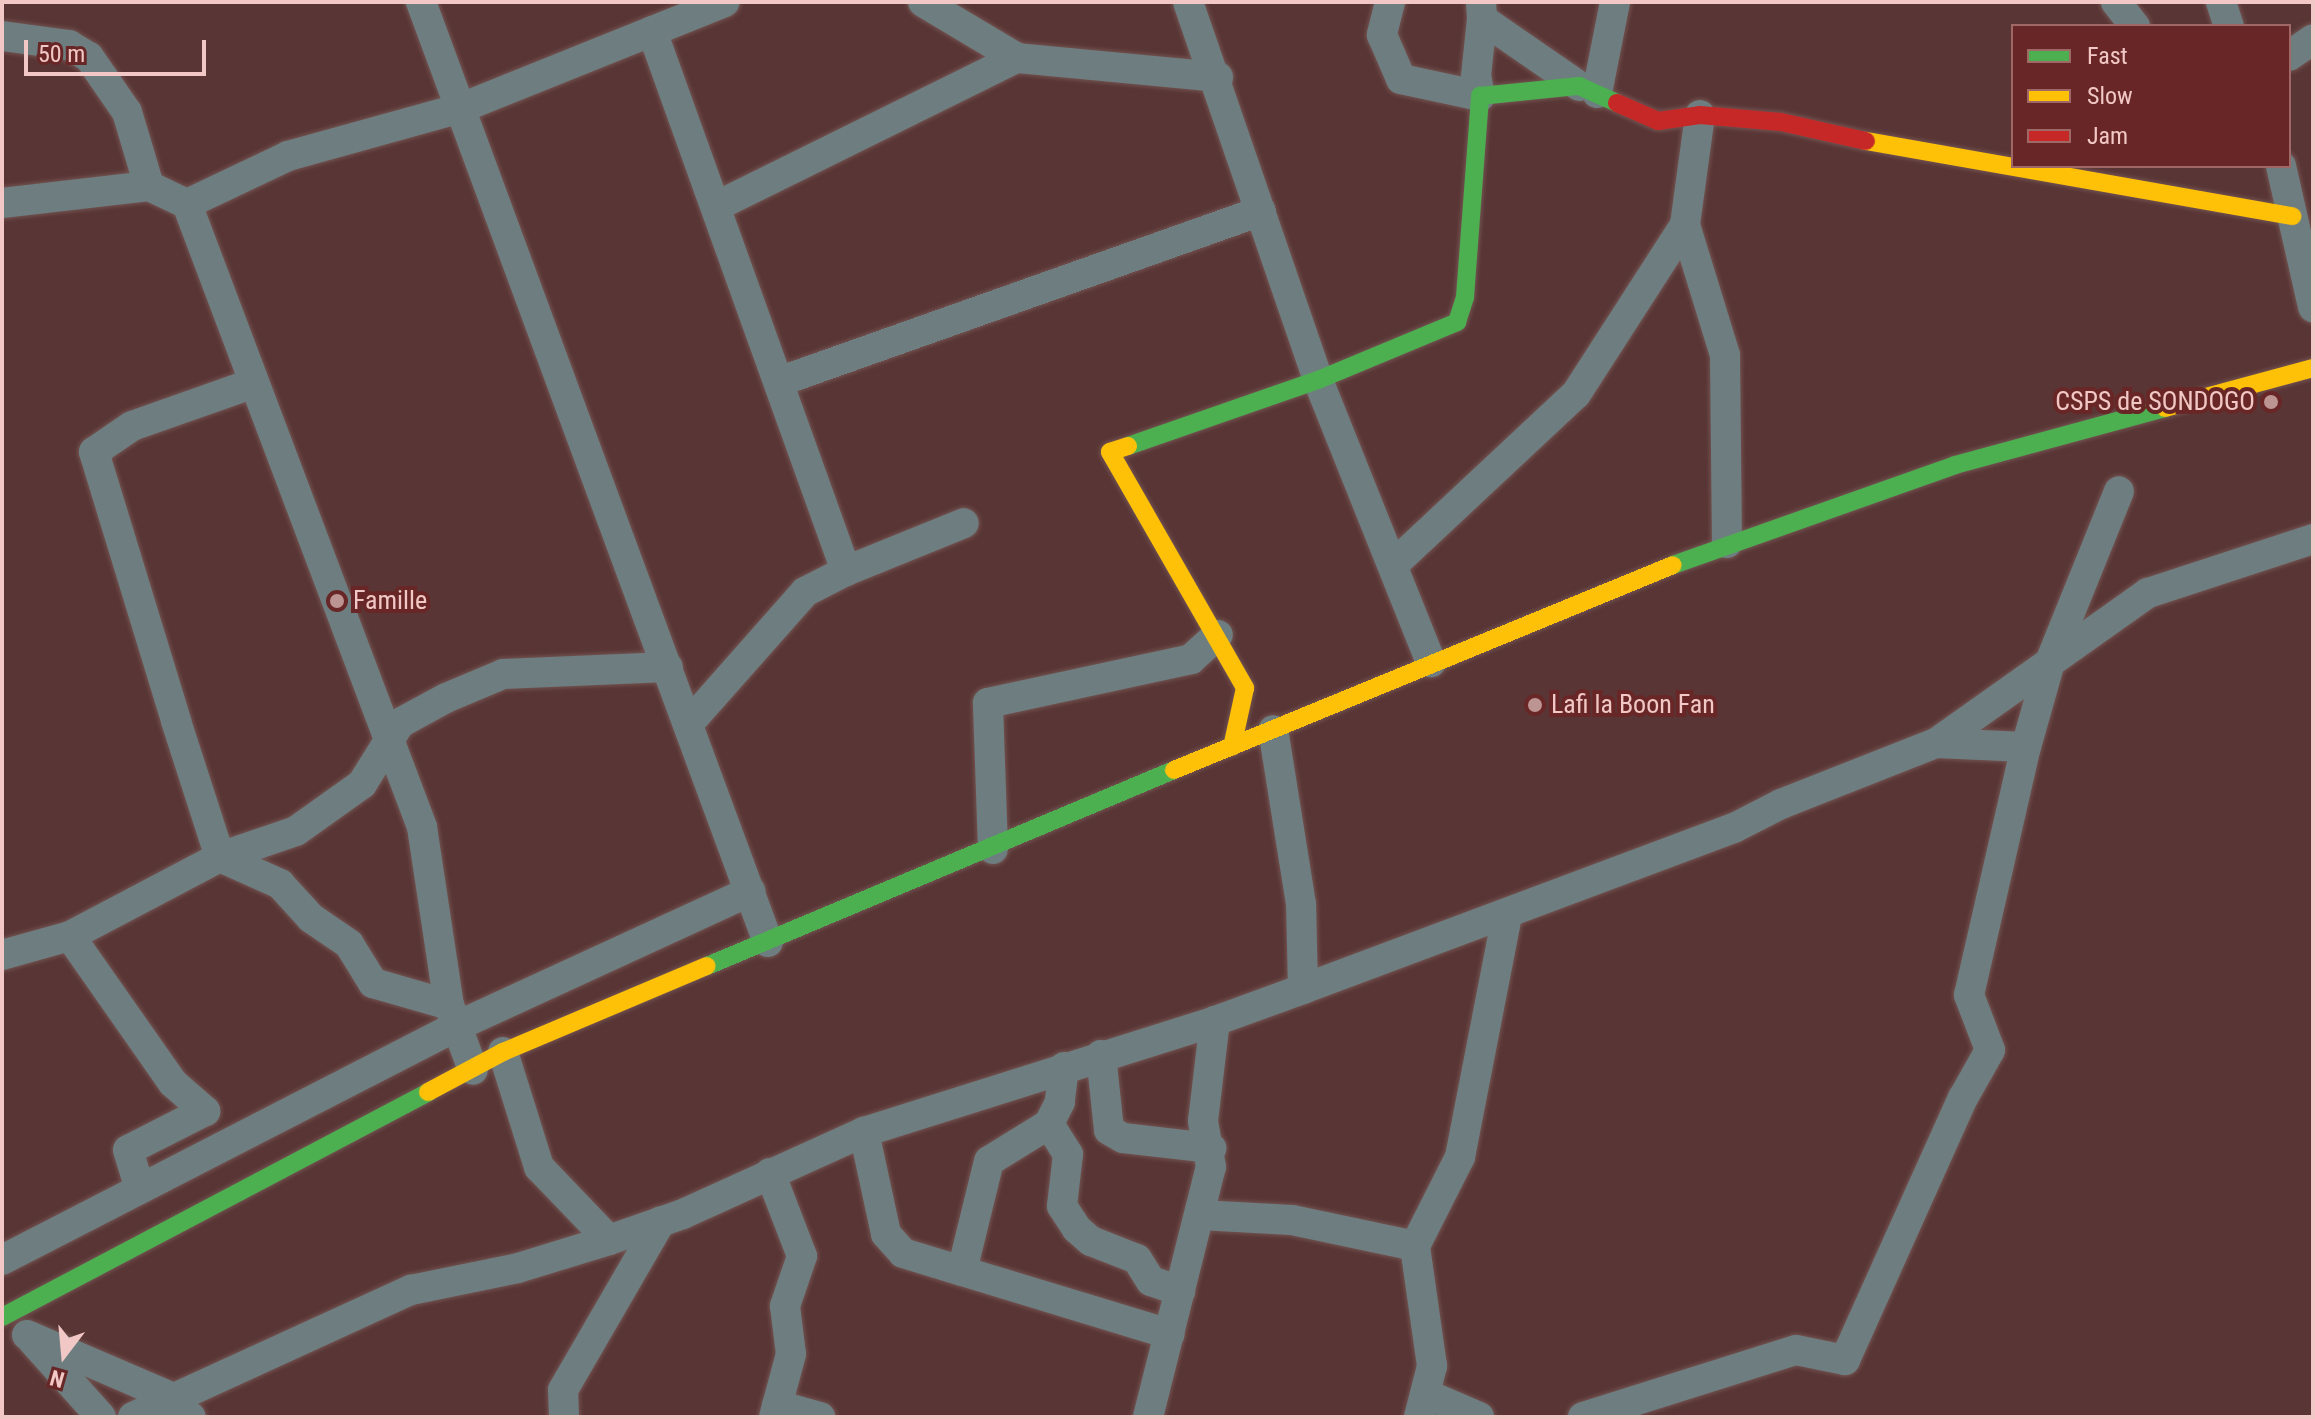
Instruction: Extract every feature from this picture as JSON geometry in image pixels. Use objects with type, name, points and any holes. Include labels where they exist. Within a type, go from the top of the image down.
[{"type":"street","points":[[421,2],[768,942]]},
{"type":"street","points":[[187,204],[288,156],[461,108],[725,2]]},
{"type":"street","points":[[923,2],[1017,58],[1218,77]]},
{"type":"street","points":[[1188,2],[1218,77],[1318,380],[1431,662]]},
{"type":"street","points":[[1390,2],[1382,35],[1401,79],[1480,96],[1588,89]]},
{"type":"street","points":[[1588,89],[1615,2]]},
{"type":"street","points":[[2116,2],[2133,24]]},
{"type":"street","points":[[2221,2],[2228,24]]},
{"type":"street","points":[[1232,747],[1245,688],[1218,635],[1110,452],[1318,380],[1460,316],[1480,96],[1476,62],[1482,10]]},
{"type":"street","points":[[1482,10],[1588,89],[1658,121],[1700,115],[1781,122],[1942,158],[2292,216]]},
{"type":"street","points":[[652,31],[781,381],[846,571]]},
{"type":"street","points":[[2,36],[69,45],[89,57],[127,112],[149,186]]},
{"type":"street","points":[[2291,55],[2313,39]]},
{"type":"street","points":[[717,206],[1017,58]]},
{"type":"street","points":[[1700,115],[1685,225],[1725,355],[1727,543]]},
{"type":"street","points":[[2281,168],[2313,307]]},
{"type":"street","points":[[2,203],[149,186],[187,204],[388,747],[422,827],[453,1016],[473,1070]]},
{"type":"street","points":[[781,381],[1261,211]]},
{"type":"street","points":[[1393,565],[1576,394],[1685,225]]},
{"type":"street","points":[[14,1321],[503,1052],[993,849],[1431,662],[1727,543],[1955,465],[2313,368]]},
{"type":"street","points":[[254,383],[132,426],[94,452],[220,857],[280,884],[311,918],[349,944],[373,983],[453,1016]]},
{"type":"street","points":[[1583,1417],[1796,1350],[1845,1360],[1990,1050],[1969,995],[2026,747],[2050,662],[2119,491]]},
{"type":"street","points":[[689,723],[805,592],[846,571],[964,523]]},
{"type":"street","points":[[14,1321],[161,1409],[411,1290],[518,1268],[609,1240],[661,1221],[864,1132],[1215,1021],[1507,915],[1734,828],[1781,804],[1936,743],[2148,593],[2313,539]]},
{"type":"street","points":[[993,849],[988,703],[1191,659],[1218,635]]},
{"type":"street","points":[[2,955],[70,936],[220,857],[296,831],[339,804],[362,784],[388,747],[400,723],[503,674],[668,667]]},
{"type":"street","points":[[1273,730],[1301,904],[1303,989]]},
{"type":"street","points":[[1936,743],[2026,747]]},
{"type":"street","points":[[2,1260],[453,1016],[750,891]]},
{"type":"street","points":[[1479,1417],[1423,1406],[1432,1366],[1415,1246],[1460,1157],[1507,915]]},
{"type":"street","points":[[70,936],[173,1083],[205,1111],[128,1150],[139,1187]]},
{"type":"street","points":[[1148,1417],[1200,1215],[1211,1148],[1203,1121],[1215,1021]]},
{"type":"street","points":[[503,1052],[539,1167],[609,1240]]},
{"type":"street","points":[[1101,1055],[1109,1130],[1123,1138],[1211,1148]]},
{"type":"street","points":[[962,1271],[989,1161],[1049,1124],[1060,1102],[1064,1067]]},
{"type":"street","points":[[1049,1124],[1068,1154],[1062,1206],[1077,1229],[1091,1241],[1137,1259],[1151,1281],[1180,1291]]},
{"type":"street","points":[[864,1132],[886,1234],[903,1253],[1170,1334]]},
{"type":"street","points":[[770,1173],[802,1256],[785,1306],[791,1354],[776,1411],[820,1417]]},
{"type":"street","points":[[1200,1215],[1292,1220],[1415,1246]]},
{"type":"street","points":[[564,1417],[563,1390],[661,1221]]},
{"type":"street","points":[[14,1321],[101,1417]]},
{"type":"traffic: fast","points":[[1128,446],[1318,380],[1457,322],[1465,297],[1480,96],[1579,86],[1617,103]]},
{"type":"traffic: fast","points":[[1673,565],[1955,465],[2165,408]]},
{"type":"traffic: fast","points":[[707,966],[1174,770]]},
{"type":"traffic: fast","points":[[2,1317],[428,1092]]},
{"type":"traffic: slow","points":[[1866,141],[2011,167]]},
{"type":"traffic: slow","points":[[2019,168],[2292,216]]},
{"type":"traffic: slow","points":[[2165,408],[2313,368]]},
{"type":"traffic: slow","points":[[1128,446],[1110,452],[1245,688],[1232,747]]},
{"type":"traffic: slow","points":[[1174,770],[1673,565]]},
{"type":"traffic: slow","points":[[428,1092],[503,1052],[707,966]]},
{"type":"traffic: jam","points":[[1617,103],[1658,121],[1700,115],[1781,122],[1866,141]]},
{"type":"place","name":"CSPS de SONDOGO","points":[[2271,402]]},
{"type":"place","name":"Famille","points":[[337,601]]},
{"type":"place","name":"Lafi la Boon Fan","points":[[1535,705]]}]
